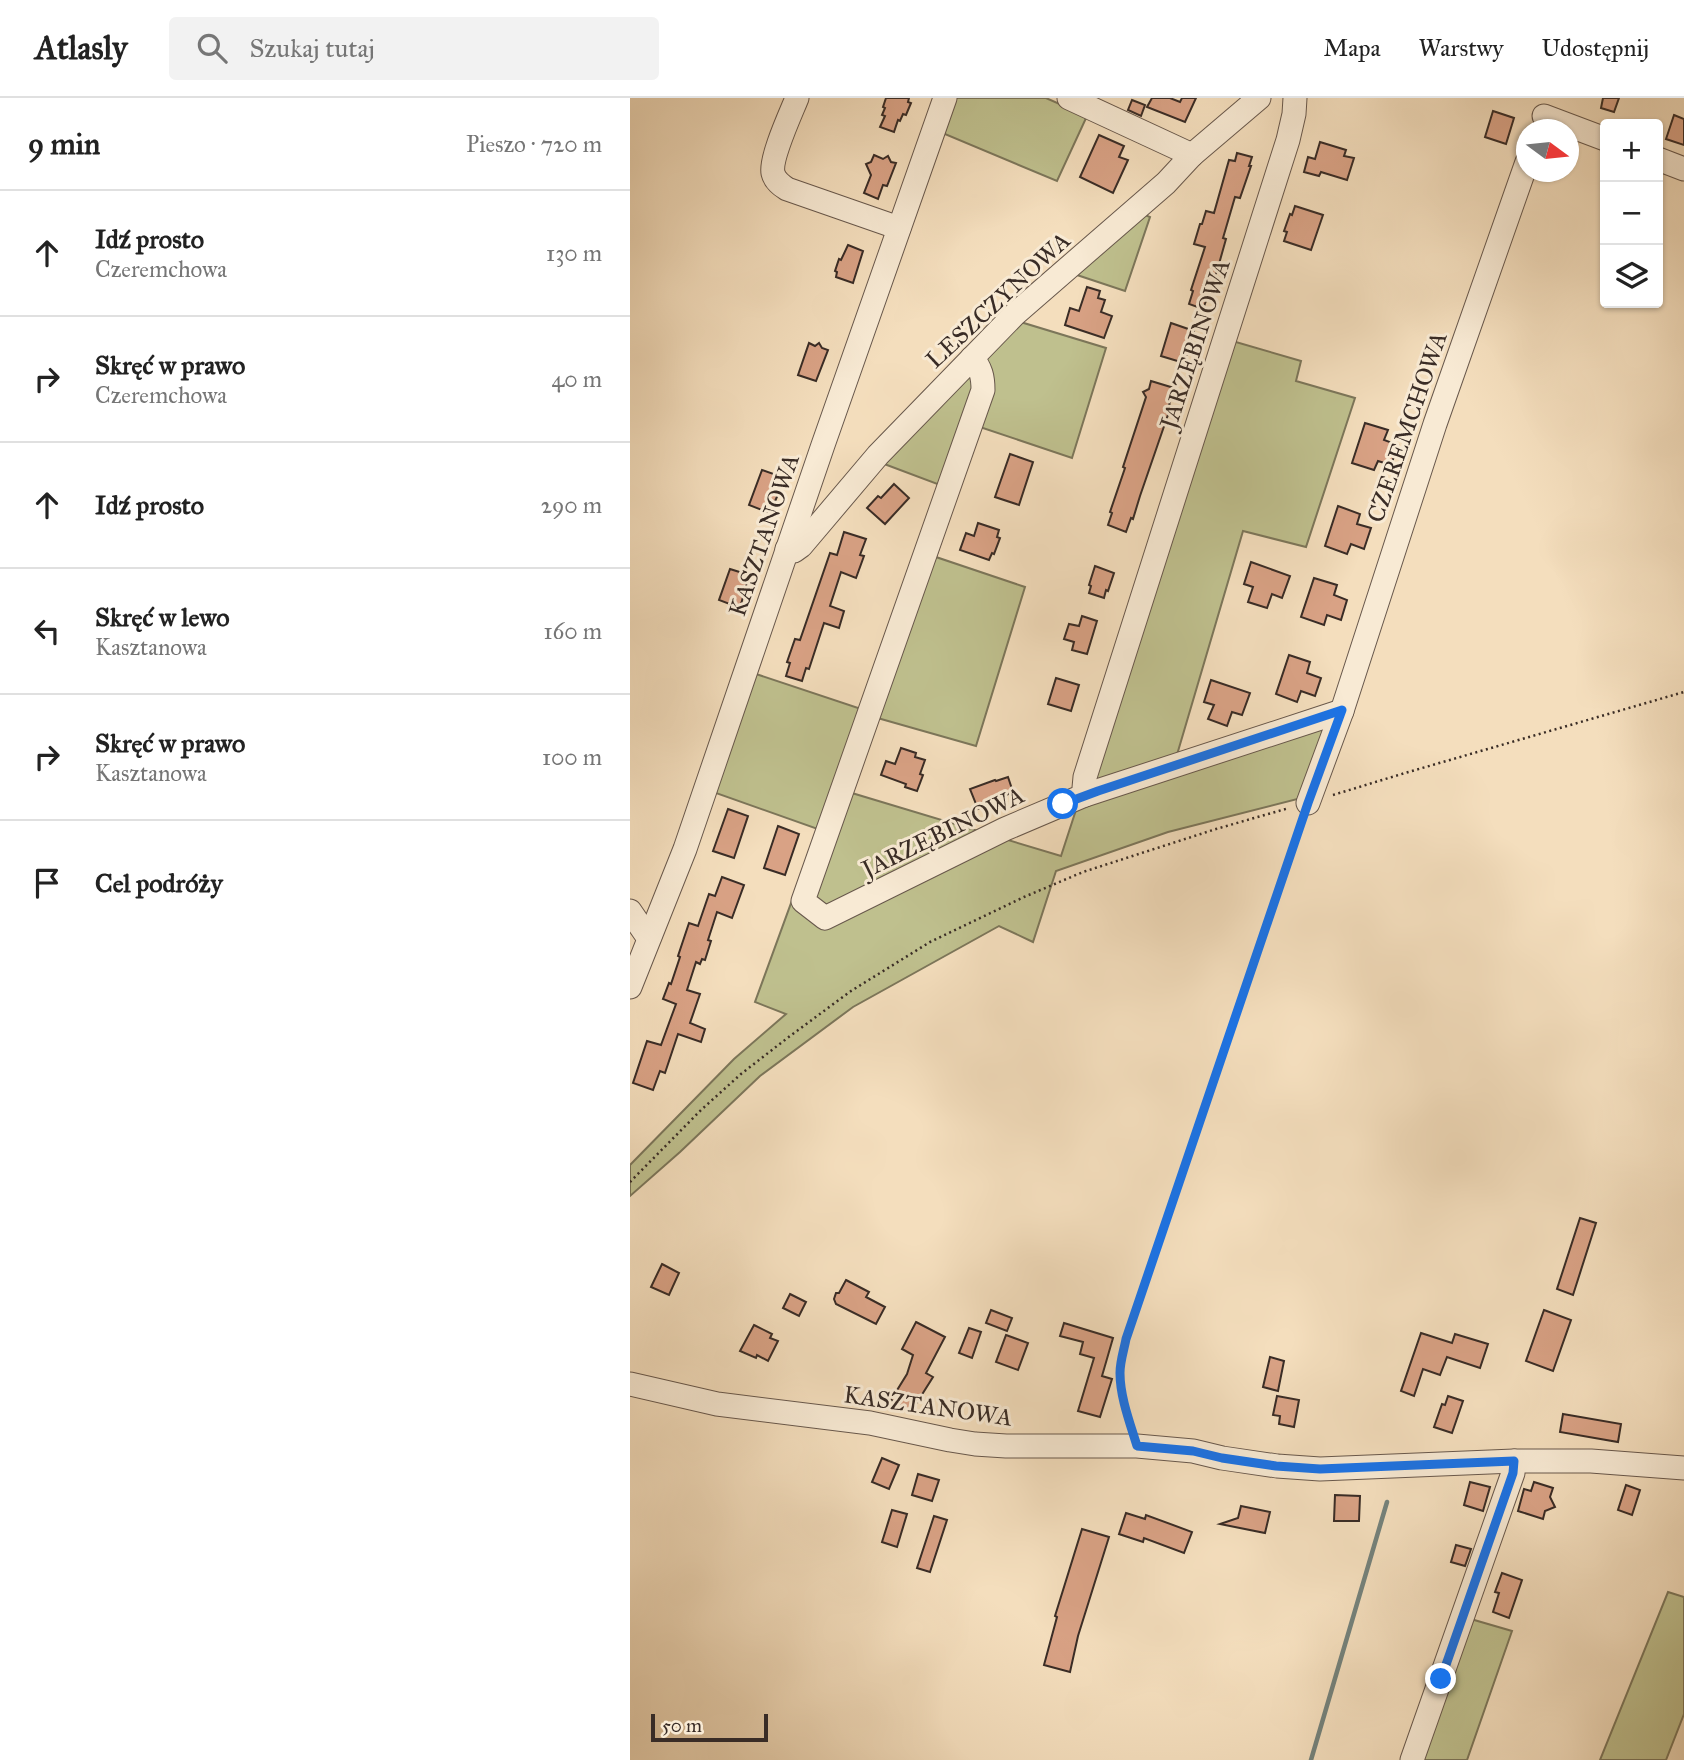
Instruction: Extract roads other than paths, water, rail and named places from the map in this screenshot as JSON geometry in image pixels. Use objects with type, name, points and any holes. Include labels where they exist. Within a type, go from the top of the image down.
[{"type":"street","points":[[797,98],[774,158],[773,172],[778,183],[787,189],[899,228]]},
{"type":"street","name":"KASZTANOWA","points":[[630,987],[685,849],[945,98]]},
{"type":"street","points":[[1069,98],[1192,155]]},
{"type":"street","name":"LESZCZYNOWA","points":[[788,549],[794,551],[801,547],[878,455],[1014,314],[1166,183],[1192,155],[1259,98]]},
{"type":"street","name":"JARZĘBINOWA","points":[[972,358],[979,366],[983,390],[803,901],[825,918],[1005,829],[1085,795],[1085,777],[1288,140],[1295,98]]},
{"type":"street","points":[[1544,115],[1600,137]]},
{"type":"street","points":[[1663,161],[1684,169]]},
{"type":"street","name":"CZEREMCHOWA","points":[[1308,803],[1342,710],[1435,424],[1520,182]]},
{"type":"street","points":[[1085,795],[1342,710]]},
{"type":"street","points":[[630,911],[650,936]]},
{"type":"street","name":"KASZTANOWA","points":[[630,1384],[717,1405],[870,1423],[975,1444],[1137,1446],[1193,1451],[1276,1466],[1320,1469],[1514,1461],[1591,1461],[1684,1468]]},
{"type":"street","points":[[1412,1760],[1513,1473],[1514,1461]]},
{"type":"waterway","points":[[1311,1760],[1387,1502]]}]
